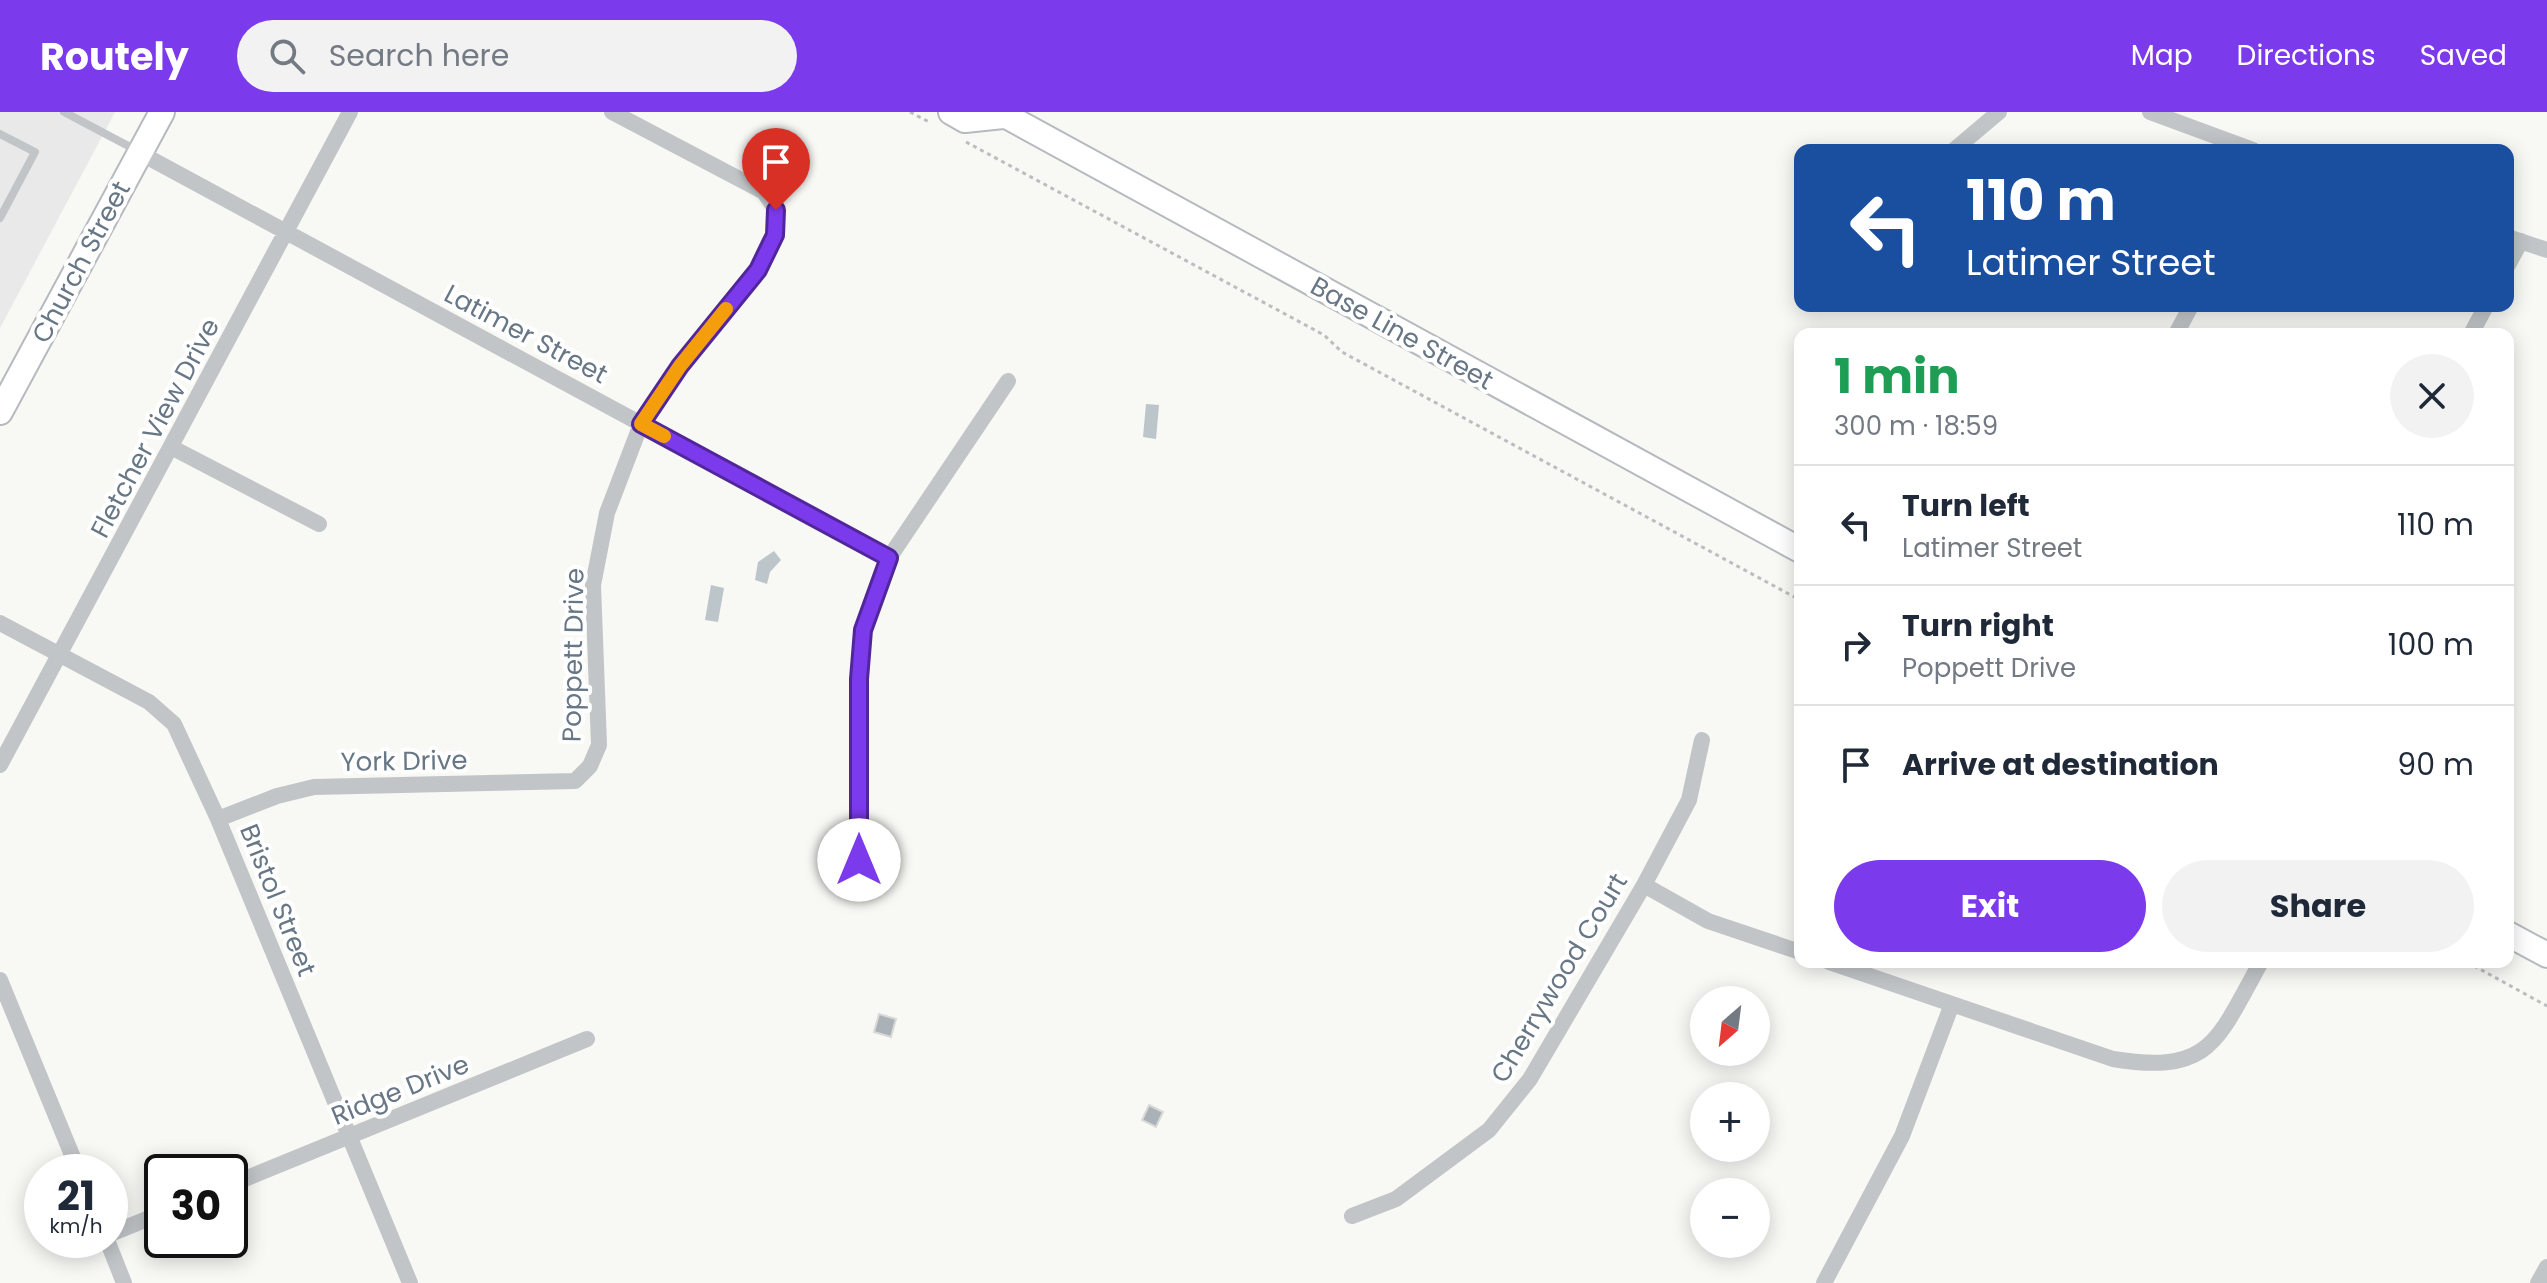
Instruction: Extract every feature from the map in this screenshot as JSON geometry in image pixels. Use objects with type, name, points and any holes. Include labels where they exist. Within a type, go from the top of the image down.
[{"type":"main road","name":"Church Street","points":[[0,412],[162,112]]},
{"type":"main road","name":"Base Line Street","points":[[944,119],[965,120],[1003,113],[1794,547]]},
{"type":"main road","points":[[2514,937],[2547,955]]},
{"type":"street","name":"Fletcher View Drive","points":[[0,765],[350,112]]},
{"type":"street","name":"Poppett Drive","points":[[590,766],[599,745],[593,585],[607,513],[641,424],[680,366],[758,270],[775,235],[776,210],[764,192],[612,112]]},
{"type":"street","points":[[1961,144],[1999,112]]},
{"type":"street","points":[[2150,112],[2237,144]]},
{"type":"street","name":"Latimer Street","points":[[140,153],[889,558]]},
{"type":"street","points":[[2514,239],[2547,250]]},
{"type":"street","points":[[859,860],[859,679],[863,630],[889,558],[1008,381]]},
{"type":"street","points":[[171,447],[319,524]]},
{"type":"street","name":"Bristol Street","points":[[0,623],[149,702],[174,724],[218,819],[410,1283]]},
{"type":"street","name":"Cherrywood Court","points":[[1352,1216],[1396,1199],[1489,1130],[1530,1079],[1644,885],[1689,800],[1702,740]]},
{"type":"street","name":"York Drive","points":[[218,819],[277,796],[314,787],[575,781],[590,766]]},
{"type":"street","points":[[1644,885],[1708,921],[1794,950]]},
{"type":"street","points":[[1847,968],[2113,1059],[2150,1065],[2185,1062],[2210,1045],[2257,968]]},
{"type":"street","points":[[0,980],[72,1154]]},
{"type":"street","points":[[1824,1283],[1902,1136],[1952,1004]]},
{"type":"street","name":"Ridge Drive","points":[[248,1178],[587,1039]]},
{"type":"street","points":[[114,1258],[124,1283]]},
{"type":"street","points":[[2538,1283],[2547,1267]]},
{"type":"lane","points":[[64,112],[140,153]]},
{"type":"lane","points":[[0,134],[35,152],[0,218]]},
{"type":"path","points":[[910,112],[944,119]]},
{"type":"path","points":[[965,142],[1324,335],[1342,352],[1794,597]]},
{"type":"path","points":[[2478,968],[2547,1006]]},
{"type":"shaded area","points":[[0,112],[115,112],[0,328]]},
{"type":"shaded area","points":[[1146,404],[1159,405],[1156,439],[1143,437]]},
{"type":"shaded area","points":[[774,551],[781,560],[770,572],[767,584],[755,580],[758,562]]},
{"type":"shaded area","points":[[711,585],[724,588],[718,622],[705,620]]},
{"type":"building","points":[[879,1014],[896,1019],[891,1037],[874,1032]]},
{"type":"building","points":[[1149,1105],[1163,1112],[1156,1127],[1142,1120]]},
{"type":"slow traffic","points":[[664,436],[641,424],[680,366],[726,309]]},
{"type":"route","points":[[776,210],[775,235],[758,270],[680,366],[641,424],[889,558],[863,630],[859,679],[859,860]]}]
